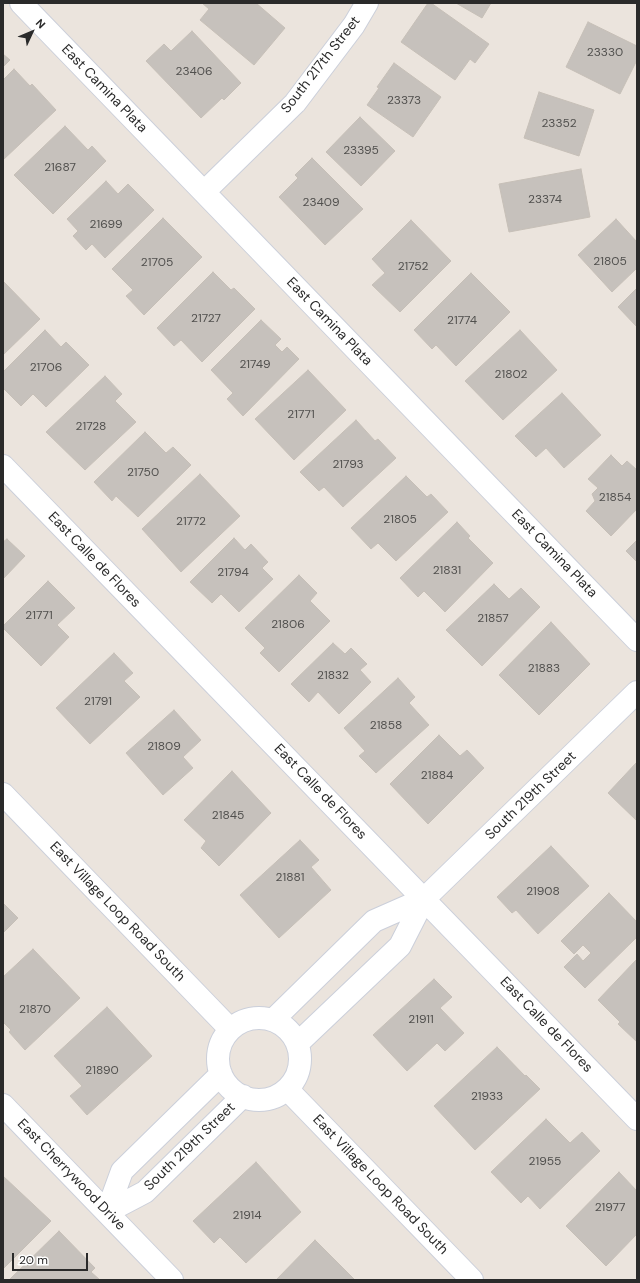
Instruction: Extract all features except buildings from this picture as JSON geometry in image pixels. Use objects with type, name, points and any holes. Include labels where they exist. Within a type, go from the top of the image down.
[{"type":"street","name":"East Camina Plata","points":[[21,3],[637,640]]},
{"type":"street","name":"South 217th Street","points":[[204,192],[295,103],[354,25],[367,3]]},
{"type":"street","name":"East Calle de Flores","points":[[3,466],[637,1119]]},
{"type":"street","name":"South 219th Street","points":[[297,1044],[400,946],[424,899],[637,692]]},
{"type":"street","name":"East Village Loop Road South","points":[[3,794],[230,1029]]},
{"type":"street","name":"South 219th Street","points":[[273,1020],[374,921],[424,899]]},
{"type":"street","points":[[261,1018],[273,1020],[292,1034],[297,1044],[300,1056],[299,1068],[295,1079],[287,1089],[278,1096],[266,1100],[254,1100],[233,1091],[226,1083],[221,1074],[218,1062],[219,1050],[223,1039],[230,1029],[240,1023],[250,1019],[261,1018]]},
{"type":"street","points":[[107,1212],[122,1171],[221,1074]]},
{"type":"street","name":"East Village Loop Road South","points":[[287,1089],[472,1280]]},
{"type":"street","name":"South 219th Street","points":[[107,1212],[145,1192],[243,1096]]},
{"type":"street","name":"East Cherrywood Drive","points":[[3,1105],[172,1280]]}]
